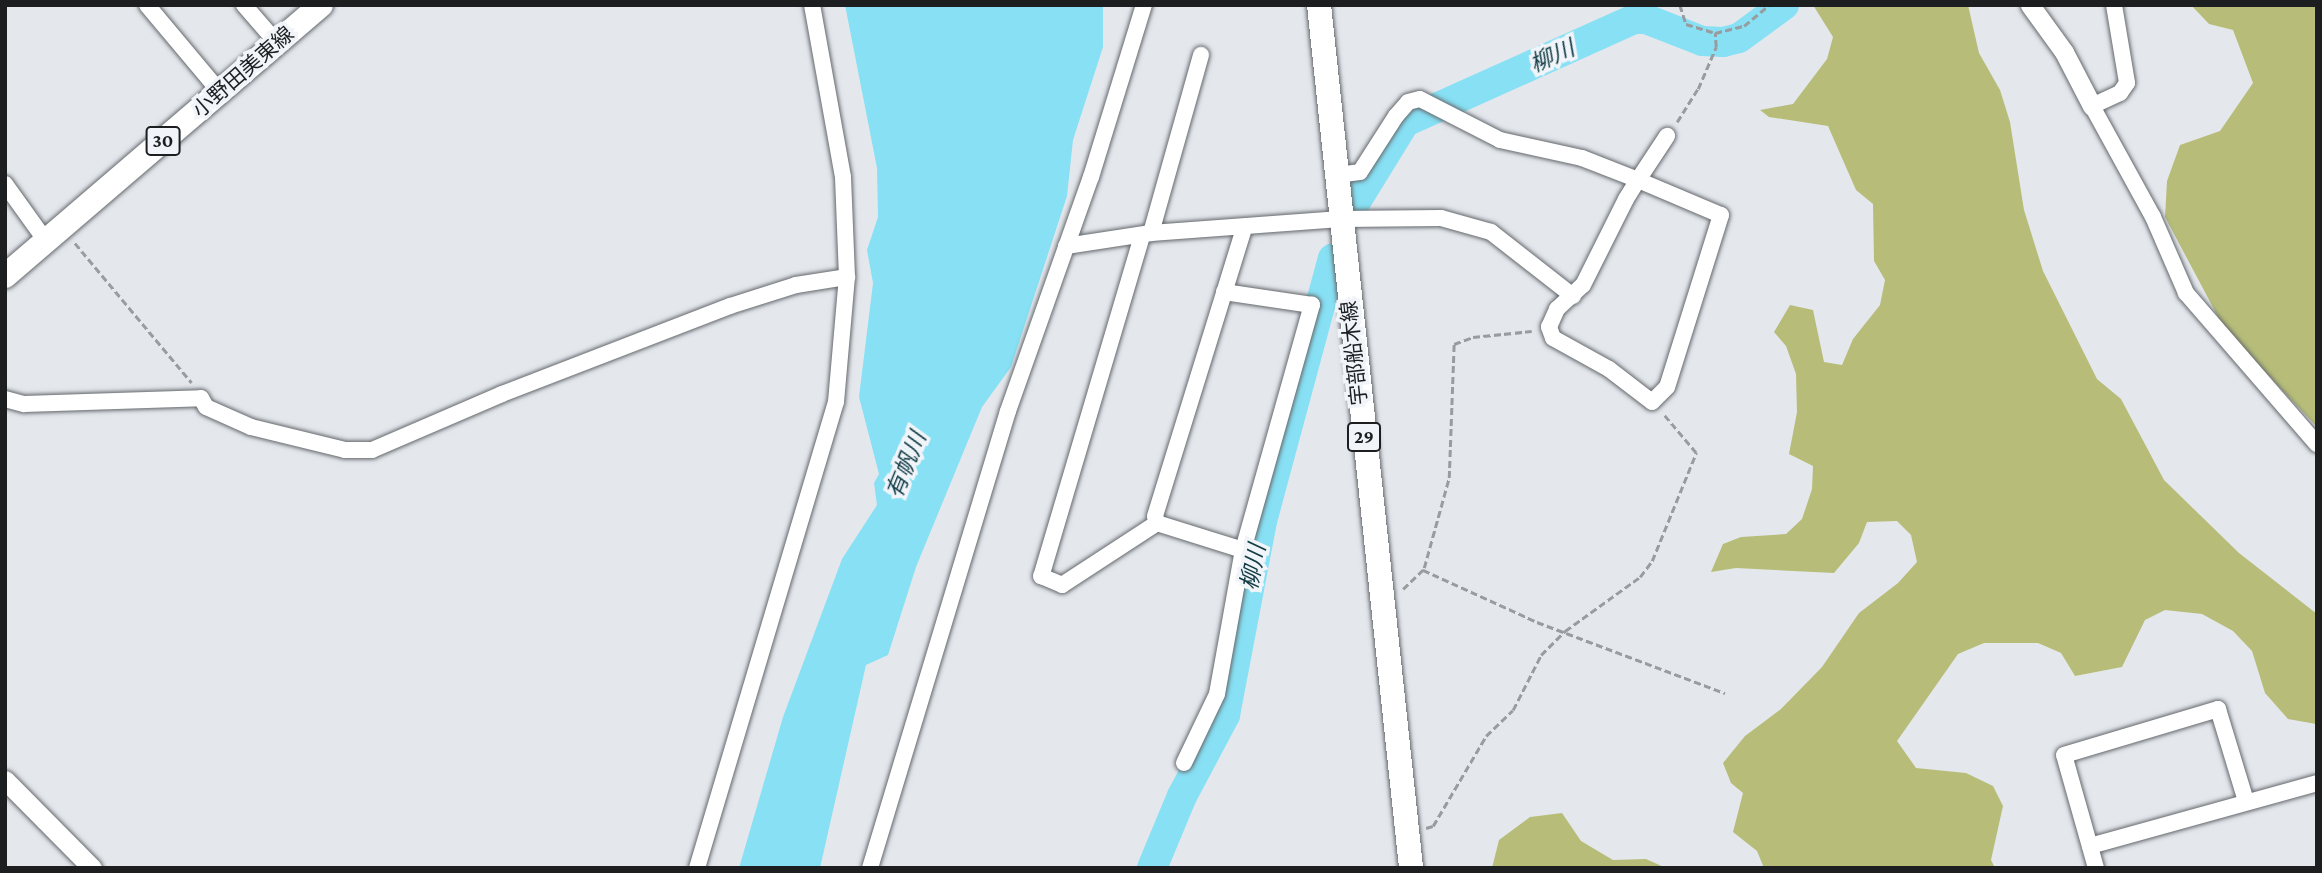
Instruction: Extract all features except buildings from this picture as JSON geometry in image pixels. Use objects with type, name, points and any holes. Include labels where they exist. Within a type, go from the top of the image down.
[{"type":"main road","name":"小野田美東線","points":[[5,276],[321,5]]},
{"type":"main road","name":"宇部船木線","points":[[1320,5],[1340,219],[1411,868]]},
{"type":"street","points":[[147,5],[220,92]]},
{"type":"street","points":[[244,5],[277,43]]},
{"type":"street","points":[[697,868],[836,401],[846,277],[843,177],[812,5]]},
{"type":"street","points":[[870,868],[1008,411],[1066,246],[1144,5]]},
{"type":"street","points":[[2030,5],[2063,52],[2153,217],[2186,293],[2317,444]]},
{"type":"street","points":[[2092,106],[2120,93],[2127,83],[2114,5]]},
{"type":"street","points":[[1157,523],[1062,585],[1041,576],[1201,55]]},
{"type":"street","points":[[1336,175],[1360,172],[1396,116],[1408,102],[1420,99],[1500,140],[1582,158],[1638,180],[1721,215],[1667,387],[1652,402],[1609,369],[1553,338],[1549,327],[1557,309],[1573,296],[1598,259],[1638,180],[1667,136]]},
{"type":"street","points":[[5,184],[54,234]]},
{"type":"street","points":[[1066,246],[1147,234],[1340,219],[1441,218],[1465,222],[1491,232],[1573,296]]},
{"type":"street","points":[[1157,523],[1155,516],[1244,228]]},
{"type":"street","points":[[5,399],[24,404],[201,398],[206,407],[251,428],[345,450],[372,450],[502,394],[730,306],[796,285],[846,277]]},
{"type":"street","points":[[1184,763],[1217,694],[1243,550],[1312,305],[1224,292]]},
{"type":"street","points":[[1157,523],[1243,550]]},
{"type":"street","points":[[2096,868],[2063,755],[2218,709],[2246,801]]},
{"type":"street","points":[[5,780],[92,868]]},
{"type":"street","points":[[2090,846],[2317,783]]},
{"type":"path","points":[[1680,5],[1686,24],[1716,33],[1744,26],[1769,5]]},
{"type":"path","points":[[1667,136],[1698,89],[1716,47],[1716,33]]},
{"type":"path","points":[[54,234],[201,398]]},
{"type":"path","points":[[1383,608],[1423,570],[1449,478],[1454,344],[1473,337],[1549,327]]},
{"type":"path","points":[[1407,833],[1433,827],[1467,764],[1486,736],[1513,710],[1541,655],[1565,631],[1640,576],[1675,513],[1696,453],[1652,402]]},
{"type":"path","points":[[1423,570],[1565,631],[1725,693]]},
{"type":"green space","points":[[1813,5],[1968,5],[1979,53],[2000,90],[2010,122],[2024,210],[2043,271],[2097,379],[2121,399],[2164,480],[2239,553],[2317,614],[2316,724],[2288,719],[2265,693],[2252,651],[2233,631],[2202,614],[2165,610],[2145,620],[2122,667],[2075,676],[2061,653],[2038,643],[1984,643],[1958,654],[1897,741],[1916,768],[1966,773],[1993,786],[2003,806],[1991,860],[1995,868],[1764,868],[1757,851],[1733,832],[1743,793],[1731,783],[1723,763],[1745,736],[1781,709],[1822,667],[1859,613],[1898,583],[1917,562],[1911,535],[1897,521],[1867,522],[1859,543],[1834,573],[1736,568],[1711,572],[1723,544],[1741,537],[1786,534],[1802,519],[1812,489],[1813,466],[1789,454],[1797,412],[1796,374],[1786,346],[1774,332],[1790,305],[1813,310],[1824,362],[1842,365],[1853,339],[1880,305],[1885,280],[1874,261],[1873,204],[1856,190],[1828,126],[1769,117],[1760,110],[1793,104],[1827,59],[1833,37]]},
{"type":"green space","points":[[2191,5],[2317,5],[2317,427],[2224,328],[2165,217],[2167,181],[2180,145],[2220,131],[2253,83],[2233,30],[2209,24]]},
{"type":"green space","points":[[1562,813],[1581,841],[1613,860],[1646,859],[1666,868],[1492,868],[1499,840],[1530,817]]},
{"type":"water","name":"有帆川","points":[[845,5],[1103,5],[1103,47],[1073,140],[1067,196],[1011,367],[982,407],[916,567],[888,655],[866,665],[820,868],[739,868],[783,717],[842,559],[877,505],[874,483],[879,474],[859,397],[873,283],[867,250],[878,217],[877,168]]},
{"type":"waterway","name":"柳川","points":[[1355,203],[1405,122],[1634,19],[1646,19],[1702,41],[1723,42],[1739,38],[1784,5]]},
{"type":"waterway","name":"柳川","points":[[1152,868],[1182,796],[1225,715],[1262,521],[1333,258]]}]
